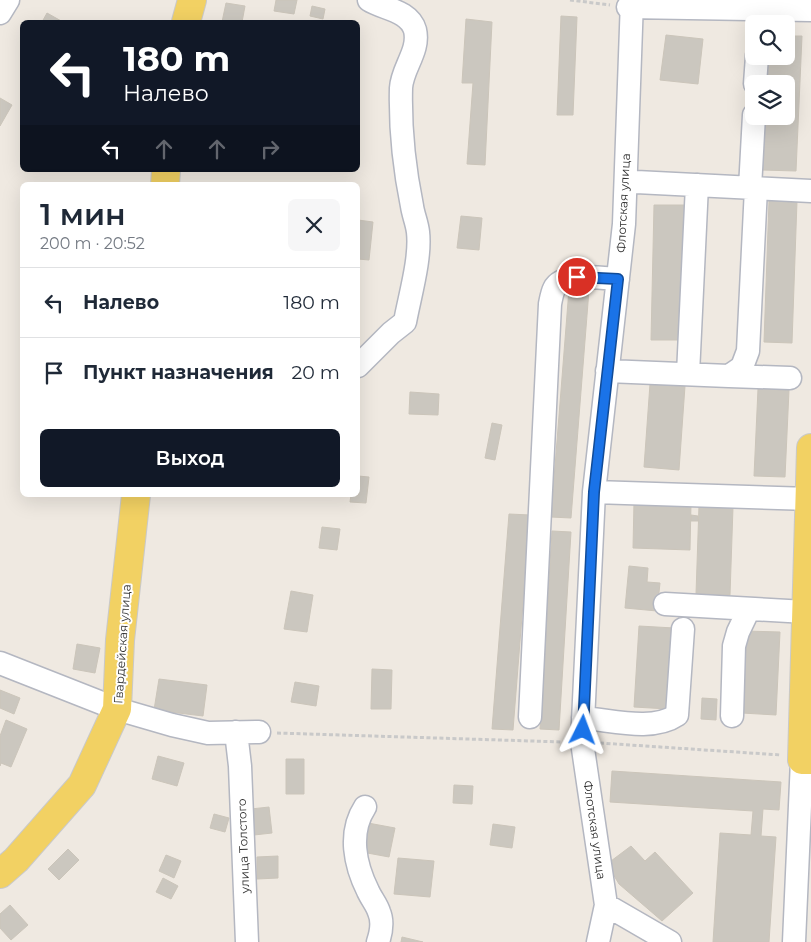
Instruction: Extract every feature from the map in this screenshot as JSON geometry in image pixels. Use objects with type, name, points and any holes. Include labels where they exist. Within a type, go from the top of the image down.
[{"type":"main road","points":[[187,20],[192,0]]},
{"type":"main road","points":[[798,758],[806,612],[811,448]]},
{"type":"main road","name":"Гвардейская улица","points":[[0,874],[16,860],[82,785],[118,709],[120,640],[136,497]]},
{"type":"street","points":[[0,13],[8,0]]},
{"type":"street","points":[[360,364],[390,333],[405,322],[415,268],[418,232],[408,182],[401,108],[402,80],[416,46],[415,29],[408,19],[396,11],[371,1]]},
{"type":"street","points":[[630,4],[811,10]]},
{"type":"street","name":"Флотская улица","points":[[598,942],[606,904],[582,742],[594,492],[624,224],[630,4]]},
{"type":"street","points":[[729,376],[742,367],[748,351],[754,125]]},
{"type":"street","points":[[636,182],[811,191]]},
{"type":"street","points":[[688,374],[697,185]]},
{"type":"street","points":[[530,717],[550,304],[554,288],[563,281],[577,277],[618,279]]},
{"type":"street","points":[[607,371],[790,378]]},
{"type":"street","points":[[594,492],[810,498]]},
{"type":"street","points":[[665,604],[806,612]]},
{"type":"street","points":[[732,716],[734,646],[738,632],[749,609]]},
{"type":"street","points":[[583,718],[655,724],[669,720],[677,715],[683,629]]},
{"type":"street","points":[[0,663],[118,709],[172,725],[236,741],[259,732]]},
{"type":"street","name":"улица Толстого","points":[[236,741],[240,766],[247,942]]},
{"type":"street","points":[[794,942],[798,758]]},
{"type":"street","points":[[365,807],[357,818],[355,857],[368,892],[380,913],[381,930],[378,942]]},
{"type":"street","points":[[606,904],[670,942]]},
{"type":"path","points":[[570,0],[630,4]]},
{"type":"path","points":[[259,732],[570,743]]},
{"type":"path","points":[[597,743],[798,758]]},
{"type":"building","points":[[276,0],[297,0],[294,14],[274,11]]},
{"type":"building","points":[[226,3],[245,6],[242,20],[222,20]]},
{"type":"building","points":[[312,6],[325,9],[323,19],[310,16]]},
{"type":"building","points":[[47,13],[59,20],[43,20]]},
{"type":"building","points":[[561,16],[577,17],[573,115],[557,115]]},
{"type":"building","points":[[466,19],[492,22],[485,165],[467,164],[473,83],[462,83]]},
{"type":"building","points":[[666,35],[703,39],[698,84],[660,80]]},
{"type":"building","points":[[795,36],[802,36],[796,171],[762,170],[764,125],[795,125],[795,75],[766,75],[767,65],[795,65]]},
{"type":"building","points":[[0,98],[12,105],[0,126]]},
{"type":"building","points":[[769,201],[797,201],[792,343],[764,342]]},
{"type":"building","points":[[654,205],[687,205],[684,340],[651,340]]},
{"type":"building","points":[[461,216],[482,218],[479,250],[457,248]]},
{"type":"building","points":[[360,220],[373,222],[369,260],[360,259]]},
{"type":"building","points":[[569,289],[589,290],[571,518],[551,517]]},
{"type":"building","points":[[650,384],[685,386],[679,470],[644,467]]},
{"type":"building","points":[[758,389],[789,390],[785,477],[754,476]]},
{"type":"building","points":[[410,392],[439,394],[438,415],[409,414]]},
{"type":"building","points":[[492,423],[502,425],[495,460],[485,458]]},
{"type":"building","points":[[360,476],[369,477],[366,503],[350,502],[351,497],[360,497]]},
{"type":"building","points":[[634,502],[691,504],[690,550],[633,548]]},
{"type":"building","points":[[699,506],[733,507],[730,595],[696,594]]},
{"type":"building","points":[[509,514],[530,515],[513,730],[492,729]]},
{"type":"building","points":[[691,515],[698,516],[698,521],[691,521]]},
{"type":"building","points":[[322,527],[340,529],[337,550],[319,548]]},
{"type":"building","points":[[552,531],[571,532],[559,730],[540,729]]},
{"type":"building","points":[[629,566],[648,568],[647,582],[660,583],[657,611],[625,608]]},
{"type":"building","points":[[291,591],[313,595],[307,632],[284,629]]},
{"type":"building","points":[[639,626],[674,628],[668,709],[634,707]]},
{"type":"building","points":[[745,631],[780,632],[776,715],[742,713]]},
{"type":"building","points":[[77,644],[100,648],[95,673],[73,669]]},
{"type":"building","points":[[372,669],[392,670],[391,709],[371,709]]},
{"type":"building","points":[[159,679],[207,685],[203,716],[154,710]]},
{"type":"building","points":[[295,682],[319,686],[316,706],[291,702]]},
{"type":"building","points":[[0,690],[20,698],[14,714],[0,708]]},
{"type":"building","points":[[702,698],[717,699],[716,720],[701,719]]},
{"type":"building","points":[[6,720],[27,729],[11,767],[1,763],[0,766],[0,736]]},
{"type":"building","points":[[158,756],[184,763],[177,786],[152,779]]},
{"type":"building","points":[[286,759],[304,759],[304,794],[286,794]]},
{"type":"building","points":[[612,771],[781,782],[779,810],[763,809],[761,836],[776,837],[769,942],[713,942],[720,833],[751,835],[753,811],[610,802]]},
{"type":"building","points":[[454,785],[473,786],[472,804],[453,803]]},
{"type":"building","points":[[269,807],[272,833],[254,835],[251,809]]},
{"type":"building","points":[[214,814],[229,818],[225,832],[210,828]]},
{"type":"building","points":[[368,823],[395,828],[389,857],[362,852]]},
{"type":"building","points":[[493,824],[515,827],[512,848],[490,845]]},
{"type":"building","points":[[631,846],[645,861],[655,852],[693,893],[662,921],[619,884],[607,864]]},
{"type":"building","points":[[68,849],[79,860],[59,880],[48,869]]},
{"type":"building","points":[[166,855],[181,861],[174,878],[159,871]]},
{"type":"building","points":[[278,856],[278,878],[257,879],[257,857]]},
{"type":"building","points":[[398,858],[434,861],[430,897],[394,894]]},
{"type":"building","points":[[163,878],[178,886],[171,899],[156,892]]},
{"type":"building","points":[[10,905],[28,925],[11,940],[0,928],[0,914]]},
{"type":"building","points":[[402,937],[423,942],[401,942]]},
{"type":"route","points":[[577,277],[618,279],[594,492],[583,730]]}]
